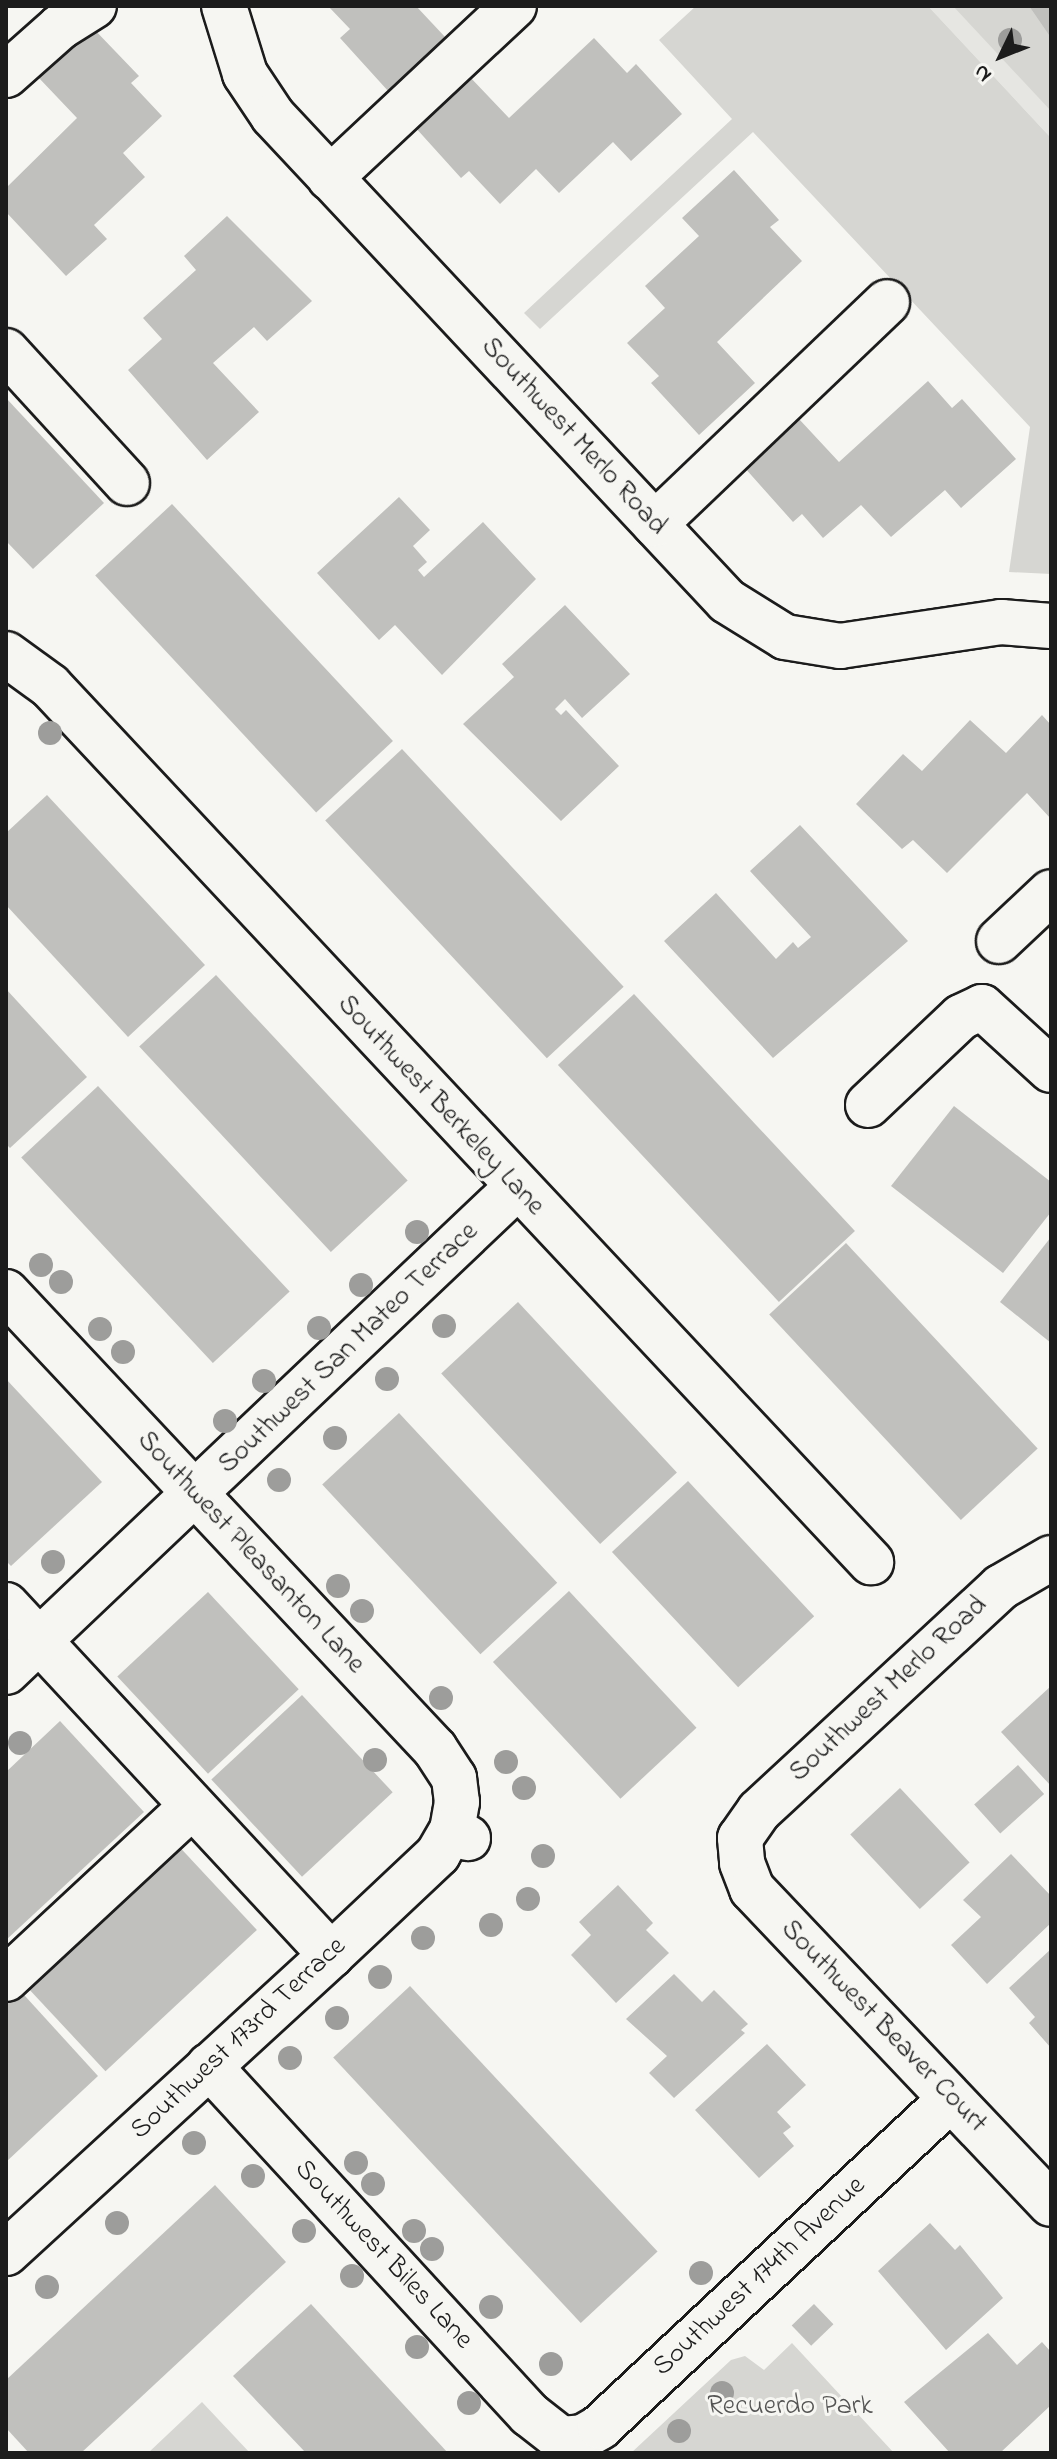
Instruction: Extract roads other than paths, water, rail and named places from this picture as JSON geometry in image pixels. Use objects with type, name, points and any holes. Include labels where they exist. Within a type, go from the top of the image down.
[{"type":"street","points":[[6,75],[60,27],[94,6]]},
{"type":"street","name":"Southwest Merlo Road","points":[[224,6],[245,74],[273,116],[727,601],[785,637],[840,646],[1001,622],[1051,626]]},
{"type":"street","points":[[330,178],[514,6]]},
{"type":"street","points":[[655,524],[887,302]]},
{"type":"street","points":[[6,351],[127,483]]},
{"type":"street","name":"Southwest Berkeley Lane","points":[[6,654],[50,686],[516,1188],[871,1562]]},
{"type":"street","points":[[999,941],[1051,892]]},
{"type":"street","points":[[868,1105],[961,1017],[982,1007],[1051,1070]]},
{"type":"street","name":"Southwest San Mateo Terrace","points":[[6,1672],[195,1496],[516,1188]]},
{"type":"street","name":"Southwest Pleasanton Lane","points":[[6,1292],[440,1756],[454,1778],[460,1834]]},
{"type":"street","name":"Southwest Merlo Road","points":[[740,1838],[759,1811],[1001,1587],[1051,1558]]},
{"type":"street","points":[[6,1605],[331,1955]]},
{"type":"street","points":[[6,1979],[192,1806]]},
{"type":"street","name":"Southwest 173rd Terrace","points":[[6,2253],[460,1834]]},
{"type":"street","name":"Southwest Beaver Court","points":[[740,1838],[742,1863],[752,1889],[1051,2204]]},
{"type":"street","name":"Southwest Biles Lane","points":[[209,2066],[529,2414],[561,2439]]},
{"type":"street","name":"Southwest 174th Avenue","points":[[561,2439],[583,2437],[600,2427],[951,2099]]},
{"type":"park label","name":"Recuerdo Park","points":[[790,2407]]}]
